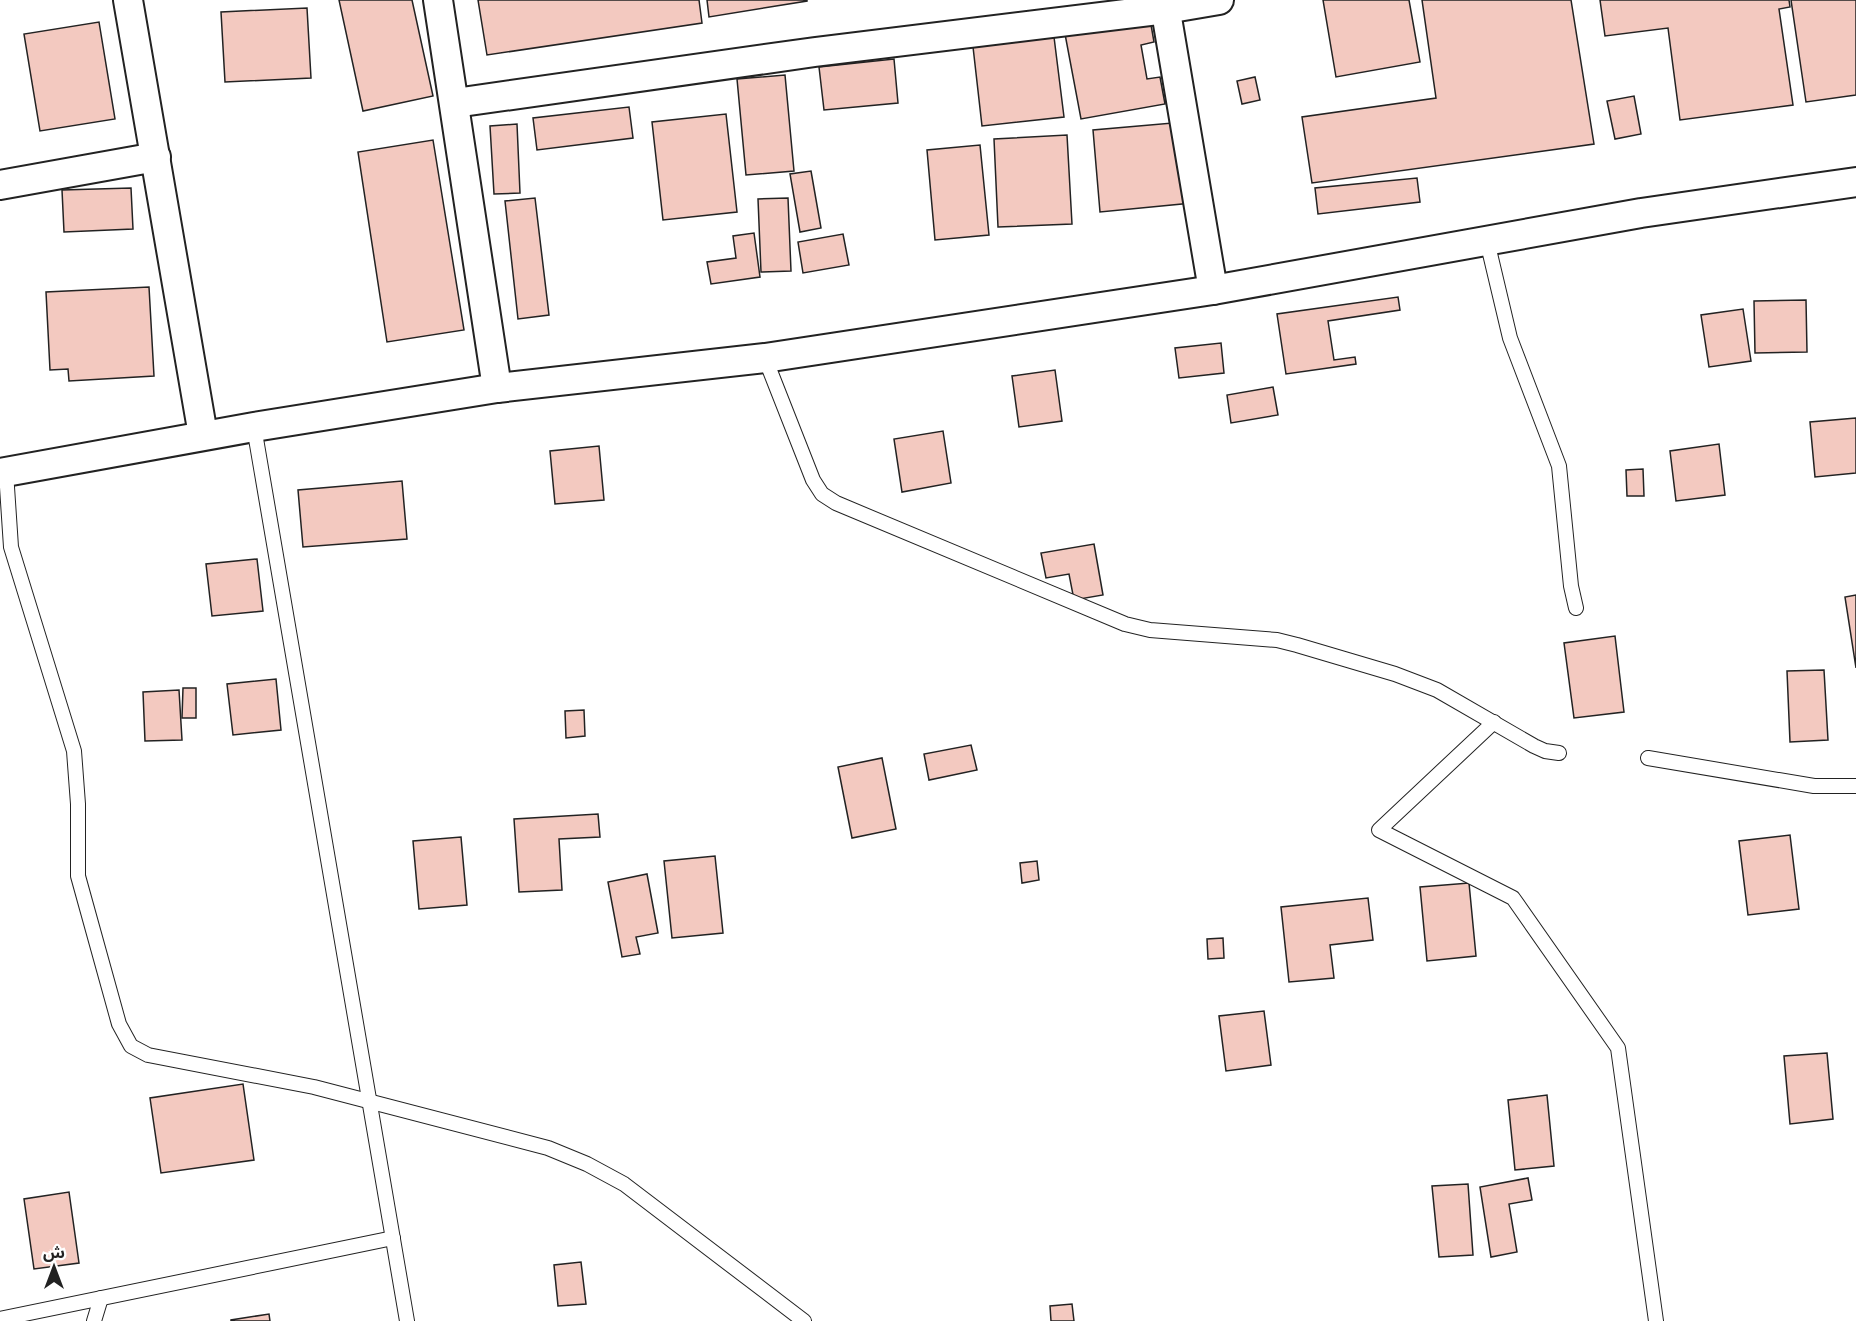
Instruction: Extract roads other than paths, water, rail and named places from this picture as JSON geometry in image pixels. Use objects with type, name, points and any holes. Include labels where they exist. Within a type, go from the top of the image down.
[{"type":"street","points":[[128,0],[203,435]]},
{"type":"street","points":[[438,0],[497,388]]},
{"type":"street","points":[[455,103],[815,52],[1165,5],[1220,0]]},
{"type":"street","points":[[1165,5],[1213,290]]},
{"type":"street","points":[[0,185],[156,157]]},
{"type":"street","points":[[3,473],[203,435],[497,388],[765,358],[1213,290],[1641,213],[1856,182]]},
{"type":"lane","points":[[1487,241],[1510,338],[1559,466],[1571,586],[1576,608]]},
{"type":"lane","points":[[765,358],[813,480],[822,494],[836,503],[1125,624],[1150,630],[1277,640],[1395,674],[1437,690],[1539,748],[1559,753]]},
{"type":"lane","points":[[254,427],[407,1321]]},
{"type":"lane","points":[[3,473],[10,547],[74,751],[78,804],[78,876],[119,1024],[131,1046],[148,1055],[314,1087],[548,1148],[587,1164],[624,1184],[804,1321]]},
{"type":"lane","points":[[1494,722],[1379,830],[1513,898],[1618,1048],[1656,1321]]},
{"type":"lane","points":[[1648,758],[1814,786],[1856,786]]},
{"type":"lane","points":[[0,1319],[393,1238]]},
{"type":"lane","points":[[94,1321],[100,1298]]}]
